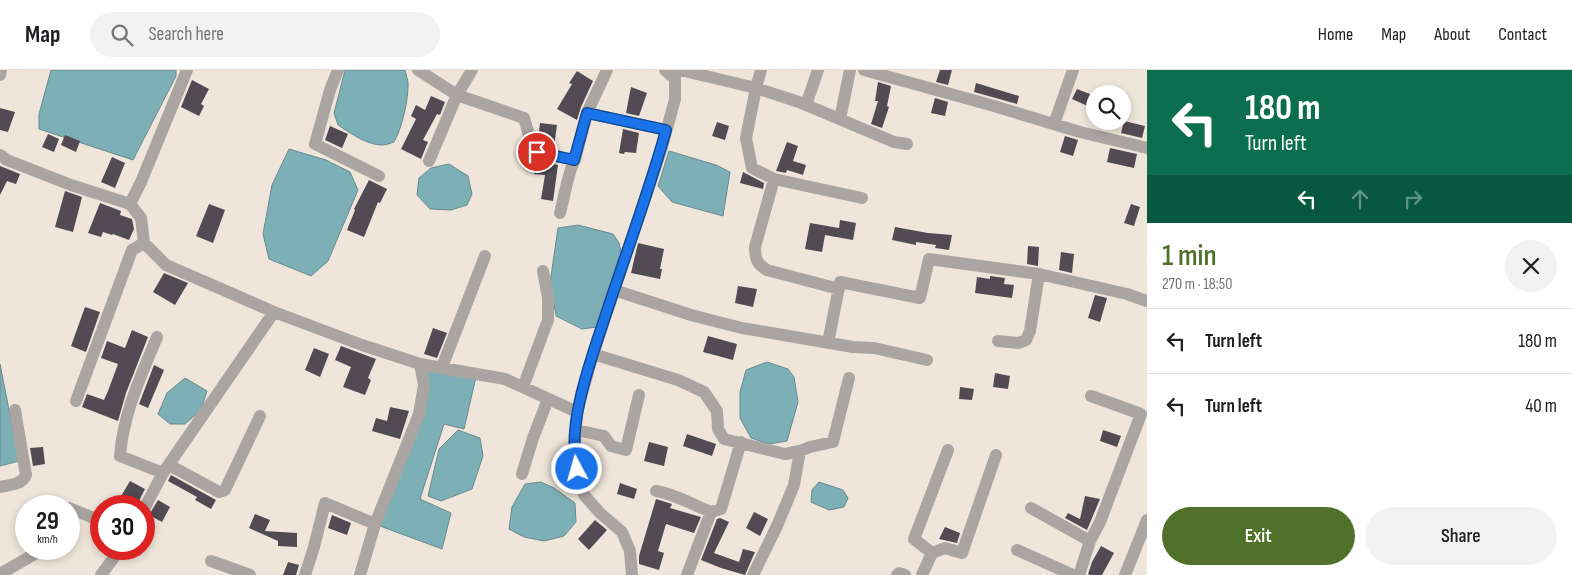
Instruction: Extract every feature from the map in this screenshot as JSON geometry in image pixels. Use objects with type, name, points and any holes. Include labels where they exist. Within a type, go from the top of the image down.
[{"type":"street","points":[[0,75],[1,70]]},
{"type":"street","points":[[130,204],[141,182],[187,70]]},
{"type":"street","points":[[338,70],[330,90],[315,144],[379,176]]},
{"type":"street","points":[[418,70],[457,95],[524,118],[533,148],[537,152],[574,160]]},
{"type":"street","points":[[429,161],[457,95],[472,70]]},
{"type":"street","points":[[560,214],[570,176],[570,167],[574,160],[587,113],[607,70]]},
{"type":"street","points":[[632,575],[630,551],[622,532],[600,513],[584,495],[574,456],[577,412],[593,354],[675,100],[674,79],[666,70]]},
{"type":"street","points":[[680,70],[756,88],[806,105],[894,142],[907,144]]},
{"type":"street","points":[[761,70],[746,138],[752,168],[774,179],[862,198]]},
{"type":"street","points":[[806,105],[818,70]]},
{"type":"street","points":[[840,120],[850,70]]},
{"type":"street","points":[[864,70],[1088,134],[1147,148]]},
{"type":"street","points":[[1054,124],[1073,70]]},
{"type":"street","points":[[587,113],[666,130]]},
{"type":"street","points":[[0,155],[71,185],[130,204],[142,218],[144,243],[166,265],[274,312],[362,345],[420,364],[505,379],[577,412]]},
{"type":"street","points":[[774,179],[755,247],[755,258],[759,265],[767,270],[839,289]]},
{"type":"street","points":[[76,401],[132,250],[144,243]]},
{"type":"street","points":[[442,367],[485,256]]},
{"type":"street","points":[[828,343],[840,282],[920,298],[929,259],[1039,274],[1127,294],[1147,301]]},
{"type":"street","points":[[523,387],[548,320],[548,298],[543,271]]},
{"type":"street","points":[[998,340],[1019,343],[1026,340],[1030,330],[1039,274]]},
{"type":"street","points":[[614,290],[692,315],[742,328],[853,347],[874,348],[927,360]]},
{"type":"street","points":[[152,495],[166,469],[274,312]]},
{"type":"street","points":[[157,337],[135,390],[122,435],[120,456],[166,469],[220,492],[225,490],[260,416]]},
{"type":"street","points":[[593,354],[678,380],[704,392],[717,411],[718,429],[724,439],[785,454],[833,442],[849,378]]},
{"type":"street","points":[[360,575],[375,524],[419,414],[424,385],[420,364]]},
{"type":"street","points":[[576,430],[604,436],[611,446],[626,450],[639,395]]},
{"type":"street","points":[[1079,575],[1090,541],[1100,522],[1141,414],[1091,396]]},
{"type":"street","points":[[522,474],[548,399]]},
{"type":"street","points":[[0,487],[20,483],[26,475],[15,410]]},
{"type":"street","points":[[656,490],[668,493],[711,512],[721,509],[742,442]]},
{"type":"street","points":[[932,553],[914,539],[948,450]]},
{"type":"street","points":[[753,575],[777,526],[794,485],[800,451]]},
{"type":"street","points":[[922,575],[932,553],[945,548],[962,553],[996,455]]},
{"type":"street","points":[[305,575],[325,503],[375,524]]},
{"type":"street","points":[[1031,508],[1090,541]]},
{"type":"street","points":[[686,575],[711,512]]},
{"type":"street","points":[[1125,575],[1147,520]]},
{"type":"street","points":[[1017,550],[1073,575]]},
{"type":"street","points":[[0,574],[24,560]]},
{"type":"street","points":[[101,575],[112,560]]},
{"type":"street","points":[[211,561],[250,575]]},
{"type":"street","points":[[897,575],[899,573],[905,575]]},
{"type":"water","points":[[51,70],[176,70],[176,76],[133,160],[39,129],[39,114]]},
{"type":"water","points":[[345,70],[405,70],[408,82],[406,104],[400,129],[394,142],[382,145],[370,143],[338,125],[334,113]]},
{"type":"water","points":[[289,149],[326,160],[350,172],[358,190],[328,261],[311,276],[269,259],[263,234],[272,185]]},
{"type":"water","points":[[669,151],[716,165],[730,172],[723,216],[672,202],[658,186]]},
{"type":"water","points":[[449,164],[468,176],[472,194],[467,205],[451,210],[430,209],[417,195],[419,178],[431,168]]},
{"type":"water","points":[[578,225],[613,234],[619,243],[621,251],[597,327],[582,329],[556,316],[550,283],[558,228]]},
{"type":"water","points":[[767,362],[788,369],[794,377],[798,402],[787,441],[769,444],[751,438],[740,418],[740,392],[746,370]]},
{"type":"water","points":[[0,364],[19,461],[0,466]]},
{"type":"water","points":[[424,368],[476,377],[464,429],[444,424],[420,499],[451,513],[442,549],[380,526],[417,426]]},
{"type":"water","points":[[185,378],[207,391],[201,410],[185,424],[170,424],[158,414],[167,393]]},
{"type":"water","points":[[458,430],[480,438],[483,456],[472,489],[441,501],[428,496],[439,449]]},
{"type":"water","points":[[541,482],[554,488],[575,503],[576,522],[564,536],[544,541],[524,537],[509,529],[512,507],[525,484]]},
{"type":"water","points":[[819,482],[843,490],[848,498],[844,507],[829,510],[811,502],[812,490]]},
{"type":"building","points":[[940,70],[952,70],[948,85],[936,82]]},
{"type":"building","points":[[577,71],[593,81],[577,120],[557,109],[572,84],[569,83]]},
{"type":"building","points":[[192,80],[209,89],[201,104],[204,106],[199,116],[181,107]]},
{"type":"building","points":[[878,82],[891,86],[887,106],[889,107],[882,128],[871,124],[878,101],[875,101]]},
{"type":"building","points":[[976,83],[1019,96],[1017,104],[974,92]]},
{"type":"building","points":[[631,87],[647,93],[639,116],[626,113]]},
{"type":"building","points":[[1077,89],[1086,92],[1086,105],[1072,99]]},
{"type":"building","points":[[431,96],[445,102],[440,115],[437,114],[423,140],[428,142],[421,159],[401,149],[416,119],[411,116],[416,105],[425,110]]},
{"type":"building","points":[[935,98],[948,102],[945,116],[931,113]]},
{"type":"building","points":[[0,108],[15,112],[8,132],[0,130]]},
{"type":"building","points":[[717,122],[729,126],[725,140],[712,136]]},
{"type":"building","points":[[540,123],[557,125],[554,147],[540,144],[538,139]]},
{"type":"building","points":[[1131,123],[1145,126],[1142,138],[1121,133],[1122,130],[1131,130]]},
{"type":"building","points":[[330,126],[348,134],[342,148],[325,140]]},
{"type":"building","points":[[623,129],[639,133],[636,153],[619,153]]},
{"type":"building","points":[[48,134],[59,139],[54,152],[42,147]]},
{"type":"building","points":[[65,135],[80,141],[76,152],[61,145]]},
{"type":"building","points":[[1065,136],[1078,140],[1073,156],[1060,152]]},
{"type":"building","points":[[787,142],[798,146],[793,161],[806,165],[803,175],[787,170],[786,173],[776,171]]},
{"type":"building","points":[[1110,148],[1137,154],[1134,168],[1107,162]]},
{"type":"building","points":[[112,157],[125,163],[115,188],[101,182]]},
{"type":"building","points":[[535,160],[558,165],[553,201],[541,199],[545,175],[534,174]]},
{"type":"building","points":[[0,166],[20,174],[16,184],[7,181],[0,195]]},
{"type":"building","points":[[743,172],[764,183],[763,189],[740,183]]},
{"type":"building","points":[[369,180],[387,189],[380,203],[378,202],[364,237],[347,230],[354,209]]},
{"type":"building","points":[[65,191],[82,197],[73,232],[55,227]]},
{"type":"building","points":[[100,203],[121,211],[120,215],[132,219],[134,229],[129,240],[103,232],[101,237],[88,233]]},
{"type":"building","points":[[209,204],[225,210],[213,243],[196,236]]},
{"type":"building","points":[[1131,204],[1140,207],[1134,226],[1124,223]]},
{"type":"building","points":[[840,220],[856,223],[853,240],[825,235],[822,252],[805,249],[810,223],[839,228]]},
{"type":"building","points":[[895,227],[952,235],[949,250],[935,248],[936,245],[916,242],[916,245],[892,240]]},
{"type":"building","points":[[638,243],[664,249],[660,279],[631,273]]},
{"type":"building","points":[[1028,246],[1039,247],[1038,266],[1027,264]]},
{"type":"building","points":[[1061,252],[1074,254],[1072,273],[1059,270]]},
{"type":"building","points":[[164,273],[188,283],[175,305],[153,292]]},
{"type":"building","points":[[990,276],[1005,278],[1004,284],[1014,285],[1012,298],[975,293],[977,277],[990,279]]},
{"type":"building","points":[[738,286],[757,289],[753,307],[735,303]]},
{"type":"building","points":[[1095,295],[1107,298],[1100,322],[1088,318]]},
{"type":"building","points":[[85,307],[100,312],[86,352],[71,346]]},
{"type":"building","points":[[433,328],[447,333],[437,358],[424,354]]},
{"type":"building","points":[[132,330],[148,337],[126,393],[118,421],[82,407],[87,394],[104,400],[108,391],[118,364],[101,358],[107,341],[125,348]]},
{"type":"building","points":[[708,336],[737,344],[733,360],[703,352]]},
{"type":"building","points":[[341,346],[376,359],[368,378],[371,380],[365,395],[343,387],[351,367],[335,360]]},
{"type":"building","points":[[314,348],[329,354],[320,377],[305,370]]},
{"type":"building","points":[[154,365],[164,370],[148,408],[139,404]]},
{"type":"building","points":[[995,373],[1010,376],[1008,389],[993,387]]},
{"type":"building","points":[[960,387],[974,389],[972,400],[959,399]]},
{"type":"building","points":[[390,407],[409,411],[400,439],[372,431],[376,418],[387,421]]},
{"type":"building","points":[[1103,430],[1121,436],[1117,447],[1100,441]]},
{"type":"building","points":[[687,434],[716,444],[712,456],[683,446]]},
{"type":"building","points":[[649,442],[668,447],[664,466],[644,461]]},
{"type":"building","points":[[43,447],[45,464],[33,466],[30,448]]},
{"type":"building","points":[[171,475],[216,500],[211,509],[195,500],[197,497],[168,481]]},
{"type":"building","points":[[130,481],[145,489],[142,495],[122,495]]},
{"type":"building","points":[[620,483],[637,489],[634,499],[617,494]]},
{"type":"building","points":[[1085,496],[1100,499],[1087,530],[1065,518],[1068,513],[1080,519]]},
{"type":"building","points":[[656,499],[672,504],[670,508],[701,517],[694,533],[666,524],[658,551],[664,553],[659,570],[639,564],[639,556]]},
{"type":"building","points":[[158,500],[170,507],[162,522],[155,518],[155,505]]},
{"type":"building","points":[[754,512],[768,519],[760,536],[746,528]]},
{"type":"building","points":[[255,514],[270,520],[265,531],[297,533],[297,547],[278,546],[278,541],[249,528]]},
{"type":"building","points":[[332,515],[351,523],[347,535],[328,528]]},
{"type":"building","points":[[720,518],[729,522],[714,553],[739,562],[743,549],[755,552],[745,575],[701,560],[717,519]]},
{"type":"building","points":[[595,520],[607,530],[589,550],[578,539]]},
{"type":"building","points":[[945,527],[960,533],[957,543],[939,539]]},
{"type":"building","points":[[1101,546],[1114,553],[1102,575],[1090,575],[1088,574],[1092,562]]},
{"type":"building","points":[[288,562],[299,565],[296,575],[283,575]]},
{"type":"route","points":[[537,152],[574,160],[587,113],[666,130],[593,354],[577,412],[574,456],[577,469]]}]
